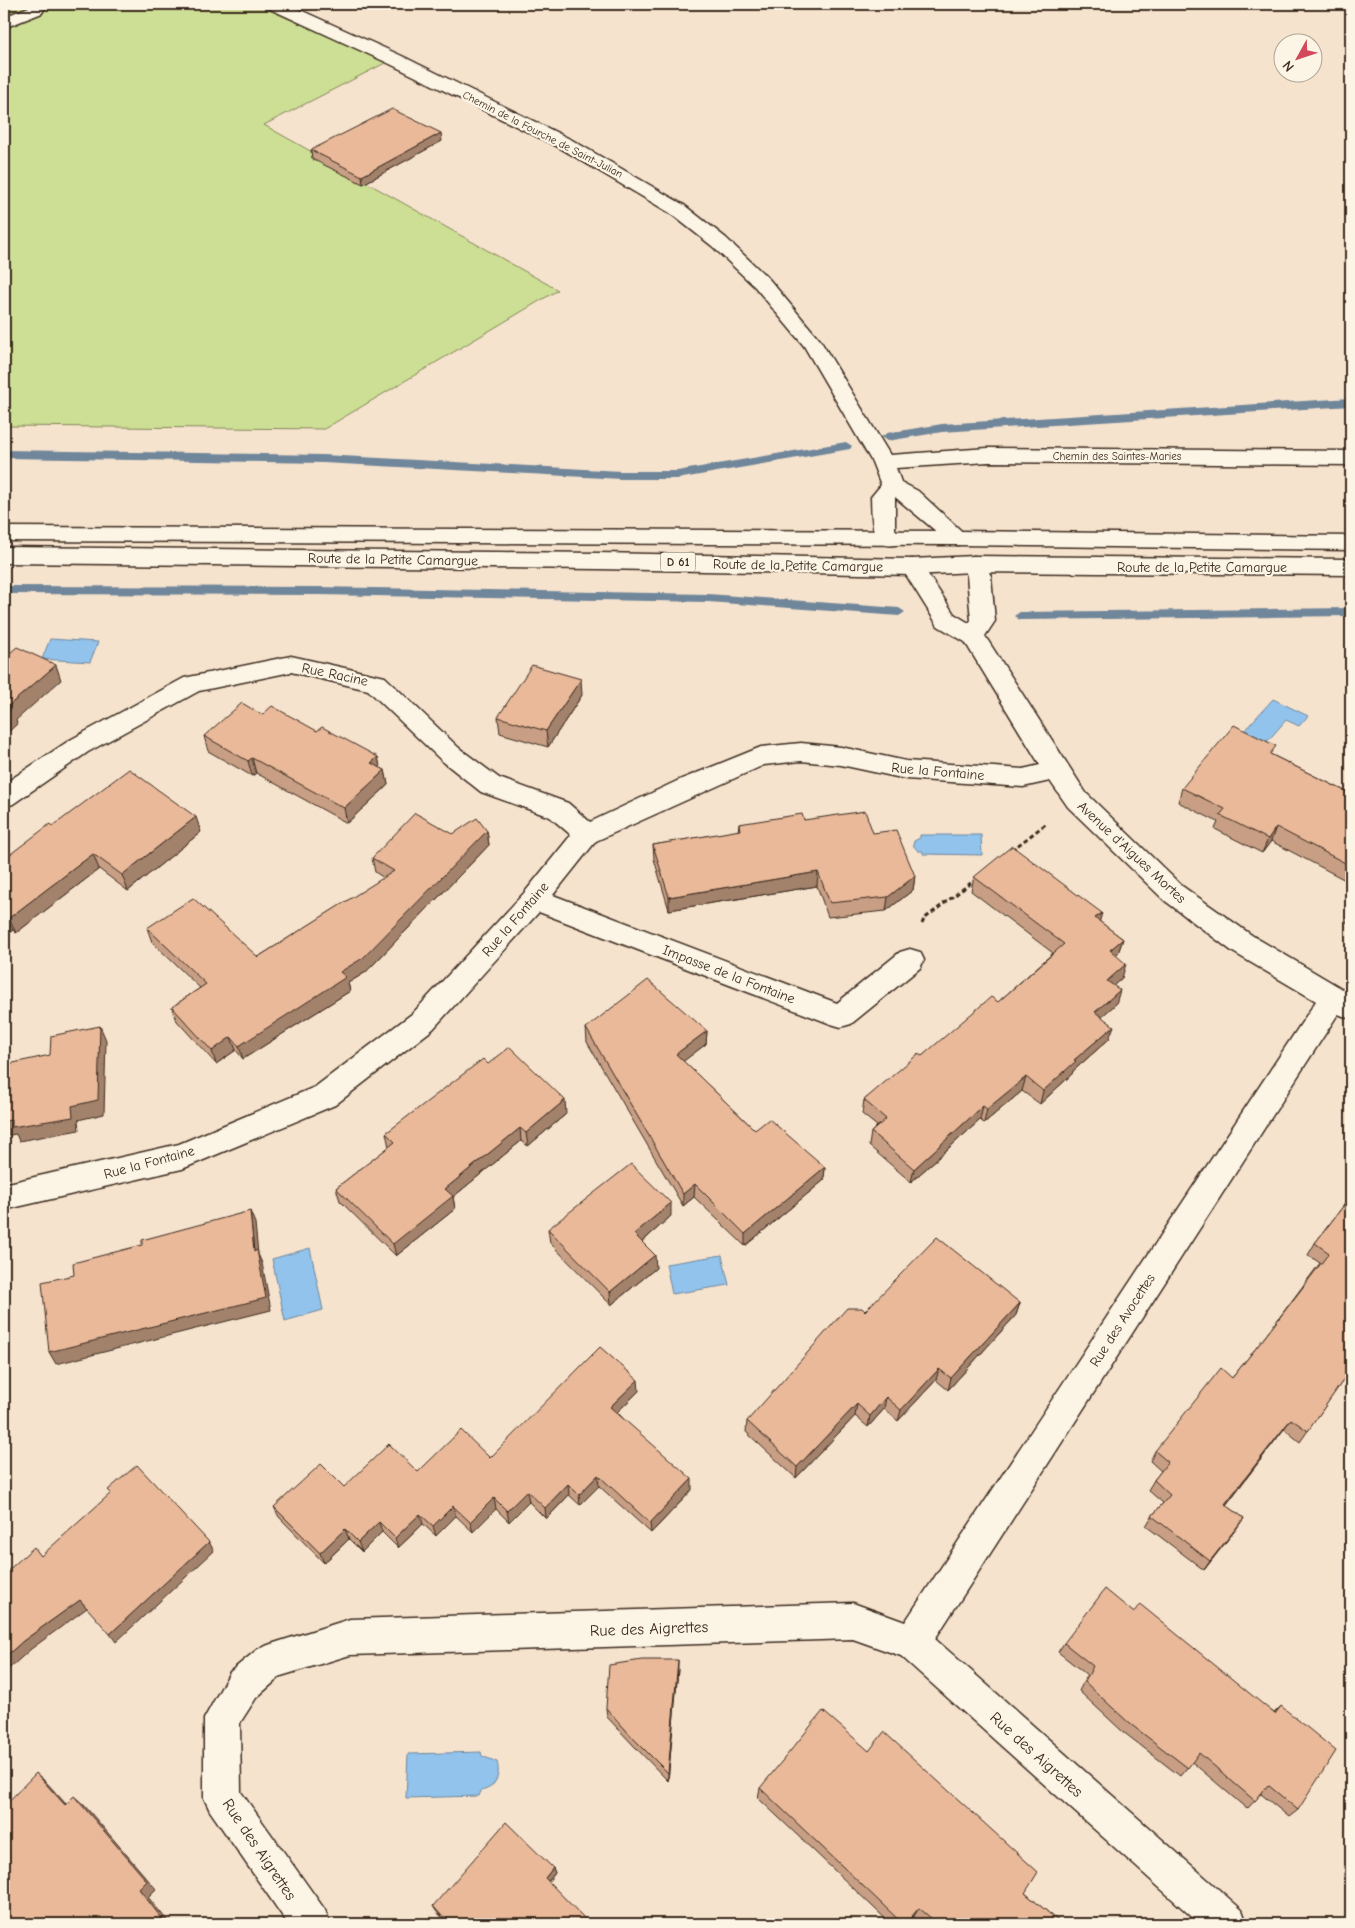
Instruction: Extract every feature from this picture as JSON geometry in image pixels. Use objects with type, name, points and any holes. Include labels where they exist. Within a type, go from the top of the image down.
[{"type":"street","name":"Chemin de la Fourche de Saint-Julian","points":[[274,4],[396,60],[566,144],[677,209],[719,242],[762,283],[813,344],[883,462],[892,486]]},
{"type":"street","points":[[4,23],[36,9]]},
{"type":"street","name":"Chemin des Saintes-Maries","points":[[883,462],[988,455],[1351,458]]},
{"type":"street","points":[[912,567],[884,531],[882,497],[892,486],[910,496],[958,538],[974,564],[979,576],[983,621],[973,636]]},
{"type":"street","name":"Route de la Petite Camargue","points":[[4,534],[958,538],[1351,543]]},
{"type":"street","name":"Route de la Petite Camargue","points":[[4,555],[598,561],[912,567],[974,564],[1351,567]]},
{"type":"street","name":"Avenue d'Aigues Mortes","points":[[912,567],[946,620],[973,636],[1056,770],[1077,800],[1173,893],[1244,944],[1342,1003]]},
{"type":"street","name":"Rue Racine","points":[[4,797],[79,746],[193,684],[291,664],[376,683],[450,754],[490,785],[559,810],[587,834]]},
{"type":"street","name":"Rue la Fontaine","points":[[4,1196],[182,1156],[325,1096],[423,1022],[534,899],[587,834],[761,756],[800,752],[841,756],[906,770],[1023,778],[1056,770]]},
{"type":"street","name":"Impasse de la Fontaine","points":[[534,899],[841,1016],[910,960]]},
{"type":"street","name":"Rue des Avocettes","points":[[912,1642],[1342,1003]]},
{"type":"street","name":"Rue des Aigrettes","points":[[311,1924],[223,1798],[222,1719],[243,1685],[271,1662],[350,1638],[843,1621],[853,1621],[912,1642],[1228,1924]]},
{"type":"path","points":[[1008,854],[1077,800]]},
{"type":"path","points":[[910,960],[924,919],[977,877]]},
{"type":"green space","points":[[4,4],[255,4],[387,62],[264,125],[558,290],[324,429],[4,426]]},
{"type":"water","points":[[50,639],[98,642],[90,662],[42,659]]},
{"type":"water","points":[[1273,699],[1308,716],[1299,726],[1286,720],[1266,743],[1244,731]]},
{"type":"water","points":[[920,835],[981,835],[982,855],[923,854],[923,851],[918,851],[913,845],[914,841],[920,838]]},
{"type":"water","points":[[310,1248],[323,1310],[285,1321],[272,1259]]},
{"type":"water","points":[[722,1255],[729,1285],[672,1294],[666,1264]]},
{"type":"water","points":[[481,1752],[482,1756],[497,1762],[498,1772],[496,1781],[490,1787],[481,1791],[479,1796],[406,1798],[408,1754]]},
{"type":"building","points":[[392,109],[441,133],[362,176],[311,150]]},
{"type":"building","points":[[17,647],[56,665],[6,708],[11,709],[4,715],[4,658]]},
{"type":"building","points":[[532,665],[581,679],[546,731],[498,717]]},
{"type":"building","points":[[242,703],[262,715],[272,706],[317,731],[322,727],[378,757],[371,763],[385,770],[344,808],[252,758],[248,761],[204,736]]},
{"type":"building","points":[[1234,725],[1276,746],[1270,754],[1351,794],[1351,866],[1276,827],[1268,839],[1220,815],[1225,809],[1182,788]]},
{"type":"building","points":[[129,769],[196,817],[122,875],[93,854],[9,918],[5,915],[4,917],[4,859],[50,824],[53,826]]},
{"type":"building","points":[[865,811],[873,833],[896,830],[915,876],[888,897],[830,903],[818,872],[669,897],[653,845],[740,830],[739,824],[802,814],[804,820]]},
{"type":"building","points":[[415,813],[453,834],[477,818],[487,831],[363,958],[340,972],[346,977],[239,1046],[231,1037],[212,1051],[172,1007],[206,984],[147,928],[193,898],[258,957],[394,871],[372,858]]},
{"type":"building","points":[[1012,846],[1102,913],[1095,918],[1123,939],[1110,950],[1126,964],[1107,981],[1120,990],[1095,1012],[1114,1026],[1074,1060],[1076,1061],[1043,1091],[1026,1077],[987,1109],[983,1106],[914,1169],[871,1132],[886,1119],[864,1100],[918,1054],[922,1056],[991,997],[998,1002],[1064,944],[974,877]]},
{"type":"building","points":[[648,980],[707,1031],[676,1054],[755,1130],[769,1119],[825,1167],[745,1234],[695,1184],[683,1194],[586,1028]]},
{"type":"building","points":[[100,1026],[98,1100],[72,1106],[73,1117],[12,1127],[12,1120],[4,1121],[4,1065],[50,1055],[51,1036]]},
{"type":"building","points":[[510,1047],[565,1100],[526,1133],[520,1128],[445,1189],[453,1196],[393,1244],[336,1188],[395,1142],[386,1133],[483,1059],[488,1064]]},
{"type":"building","points":[[631,1164],[671,1203],[634,1234],[655,1255],[610,1292],[548,1229]]},
{"type":"building","points":[[1351,1196],[1351,1369],[1308,1431],[1291,1419],[1225,1504],[1244,1518],[1210,1561],[1152,1516],[1170,1495],[1154,1480],[1168,1462],[1155,1451],[1221,1368],[1232,1378],[1264,1338],[1329,1253],[1315,1243]]},
{"type":"building","points":[[250,1211],[254,1252],[257,1250],[266,1298],[49,1352],[42,1282],[74,1275],[73,1263],[142,1245],[142,1240]]},
{"type":"building","points":[[937,1237],[1020,1303],[951,1378],[939,1369],[901,1410],[886,1397],[870,1416],[857,1404],[797,1467],[747,1421],[847,1308],[862,1308],[865,1311]]},
{"type":"building","points":[[600,1347],[638,1380],[610,1407],[692,1479],[650,1523],[598,1475],[579,1495],[568,1484],[545,1508],[527,1491],[507,1511],[494,1498],[470,1522],[453,1506],[433,1526],[420,1514],[395,1538],[379,1522],[358,1542],[345,1529],[320,1553],[274,1507],[321,1464],[344,1487],[389,1444],[418,1472],[461,1430],[490,1458]]},
{"type":"building","points":[[137,1465],[209,1542],[110,1634],[80,1600],[23,1641],[4,1658],[4,1574],[34,1547],[41,1556],[111,1493],[108,1490]]},
{"type":"building","points":[[1105,1589],[1133,1612],[1141,1605],[1275,1714],[1281,1706],[1336,1751],[1298,1810],[1268,1785],[1255,1801],[1199,1753],[1188,1768],[1129,1723],[1085,1682],[1093,1666],[1064,1643]]},
{"type":"building","points":[[642,1660],[678,1660],[668,1773],[606,1708],[609,1665]]},
{"type":"building","points":[[823,1711],[869,1751],[884,1732],[1038,1872],[1025,1893],[1062,1924],[938,1924],[919,1908],[903,1924],[760,1788]]},
{"type":"building","points":[[36,1773],[65,1805],[74,1796],[147,1881],[139,1889],[166,1924],[4,1924],[4,1806]]},
{"type":"building","points":[[506,1822],[553,1868],[545,1878],[590,1924],[449,1924],[433,1906]]},
{"type":"waterway","points":[[887,437],[942,428],[1351,402]]},
{"type":"waterway","points":[[4,454],[323,459],[621,475],[677,475],[846,446]]},
{"type":"waterway","points":[[4,590],[317,591],[708,598],[899,612]]},
{"type":"waterway","points":[[1020,616],[1351,612]]}]
